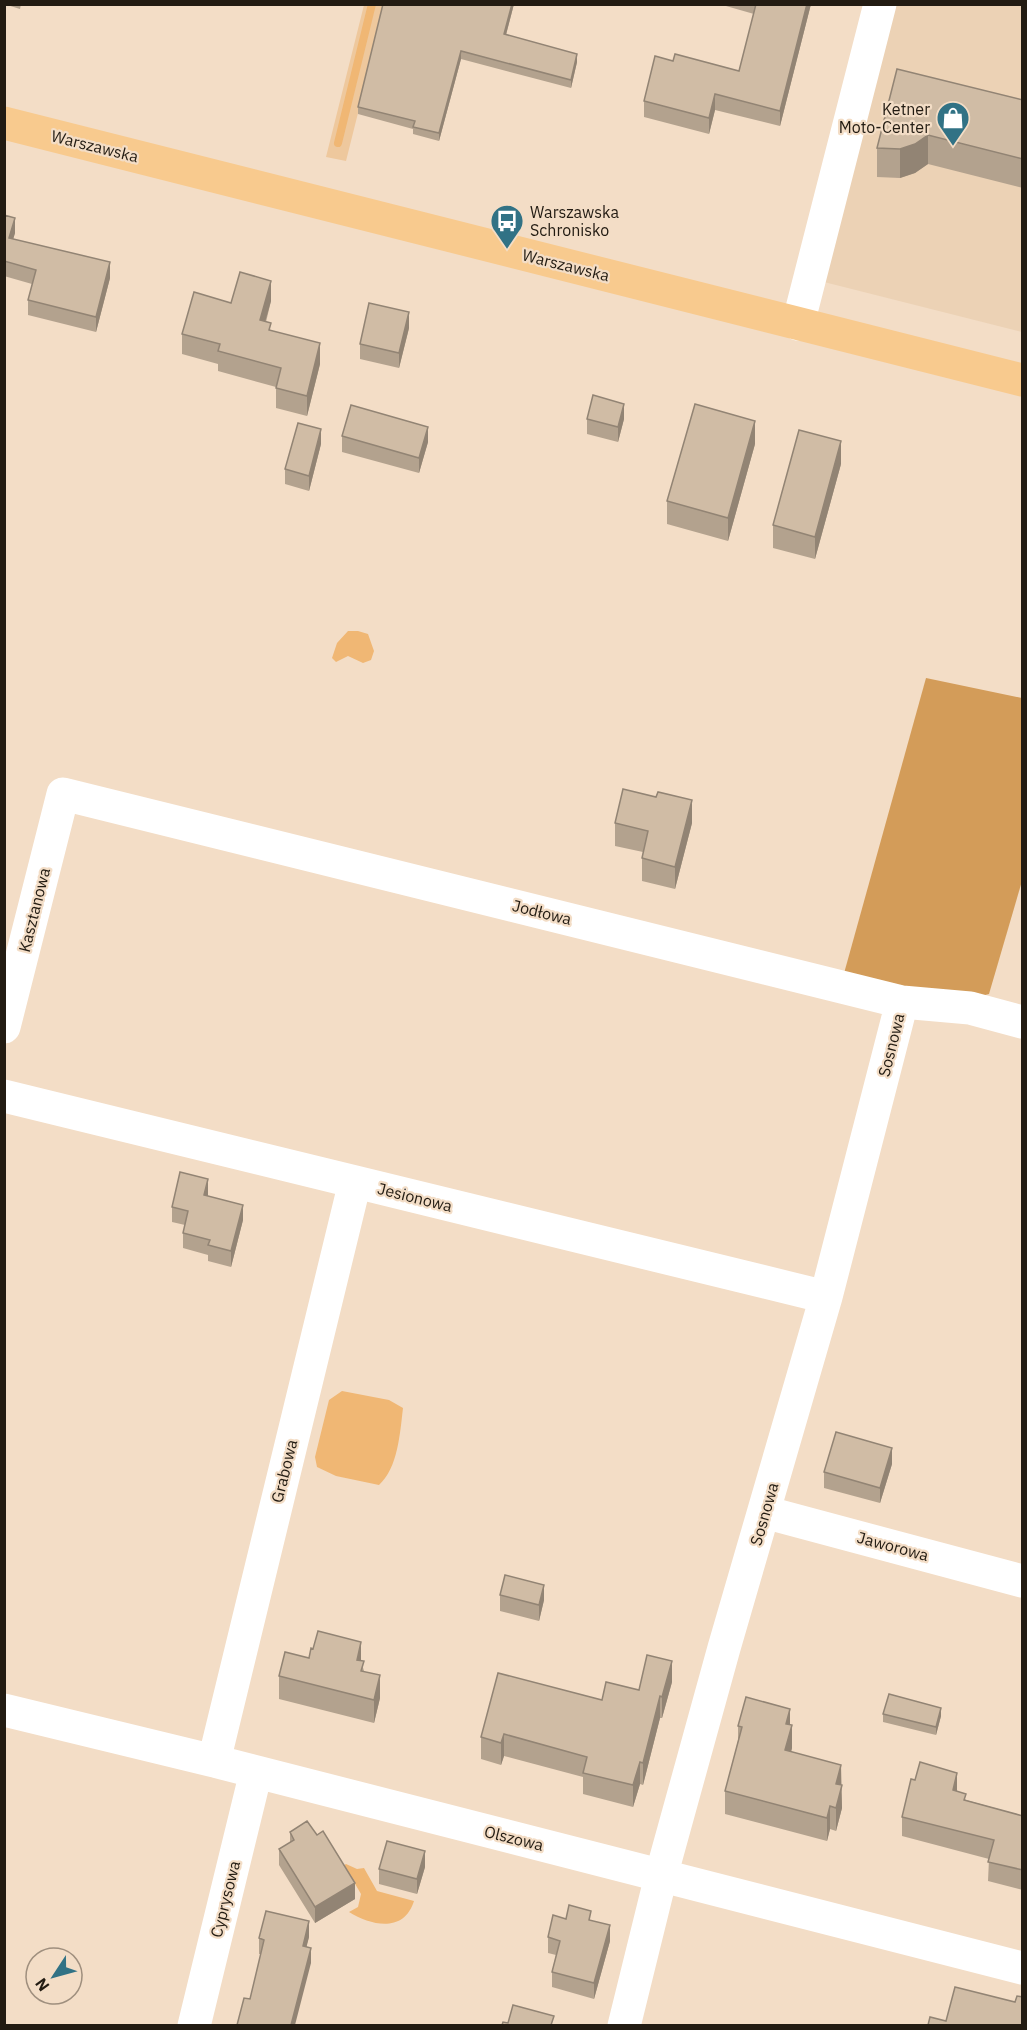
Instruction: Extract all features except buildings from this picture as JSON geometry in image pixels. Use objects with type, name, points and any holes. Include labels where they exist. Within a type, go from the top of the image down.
[{"type":"main road","name":"Warszawska","points":[[4,123],[1023,380]]},
{"type":"street","points":[[798,324],[880,4]]},
{"type":"street","name":"Jodłowa","points":[[63,794],[902,1002],[970,1008],[1023,1022]]},
{"type":"street","name":"Kasztanowa","points":[[4,1027],[63,794]]},
{"type":"street","name":"Sosnowa","points":[[624,2025],[661,1876],[724,1648],[826,1297],[902,1002]]},
{"type":"street","name":"Jesionowa","points":[[4,1096],[826,1297]]},
{"type":"street","name":"Grabowa","points":[[214,1761],[355,1182]]},
{"type":"street","name":"Jaworowa","points":[[764,1512],[1023,1581]]},
{"type":"street","name":"Olszowa","points":[[4,1710],[214,1761],[1023,1968]]},
{"type":"street","name":"Cyprysowa","points":[[194,2025],[256,1772]]},
{"type":"shaded area","points":[[364,5],[385,5],[346,161],[326,157]]},
{"type":"shaded area","points":[[892,5],[1022,5],[1022,332],[820,281]]},
{"type":"shaded area","points":[[348,631],[368,634],[374,651],[371,660],[363,663],[348,656],[336,662],[332,658],[337,643]]},
{"type":"shaded area","points":[[926,678],[1022,698],[1022,881],[989,994],[958,1002],[843,977]]},
{"type":"shaded area","points":[[342,1391],[389,1400],[403,1408],[394,1460],[379,1485],[336,1476],[317,1467],[315,1457],[329,1400]]},
{"type":"shaded area","points":[[346,1864],[357,1869],[364,1868],[377,1891],[414,1901],[409,1911],[403,1918],[386,1924],[367,1921],[349,1912],[358,1907],[361,1894],[354,1882],[340,1868]]},
{"type":"waterway","points":[[338,143],[372,4]]},
{"type":"place","name":"Ketner Moto-Center","points":[[953,147]]},
{"type":"place","name":"Warszawska Schronisko","points":[[507,250]]}]
